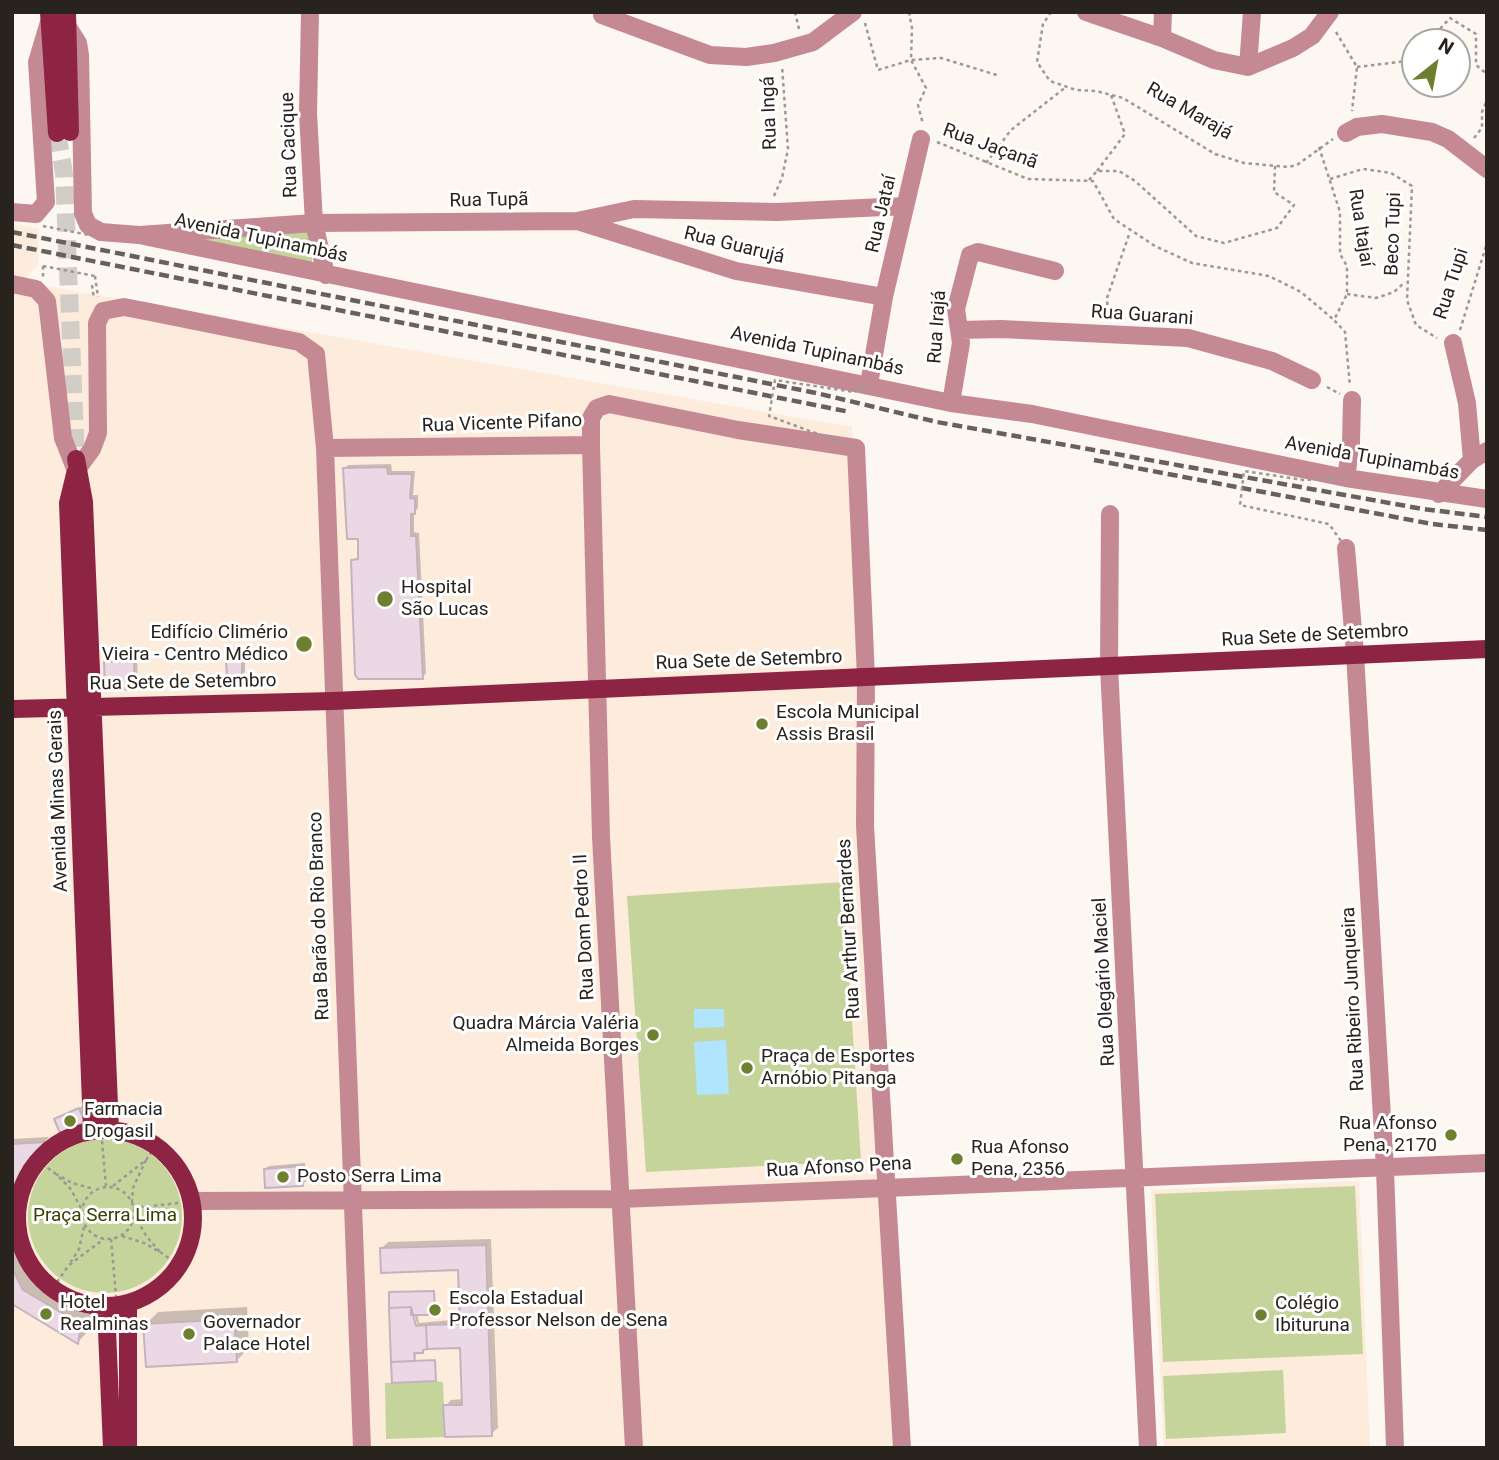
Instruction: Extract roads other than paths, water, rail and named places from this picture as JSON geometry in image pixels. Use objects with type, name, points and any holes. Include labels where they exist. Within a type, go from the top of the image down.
[{"type":"main road","points":[[49,17],[63,132],[68,20]]},
{"type":"main road","name":"Avenida Minas Gerais","points":[[76,465],[83,502],[85,706],[101,1132]]},
{"type":"main road","name":"Rua Sete de Setembro","points":[[12,709],[333,701],[1487,649]]},
{"type":"main road","points":[[101,1132],[138,1136],[163,1151],[182,1174],[190,1202],[194,1228],[187,1254],[173,1276],[153,1293],[117,1303],[83,1304],[62,1295],[44,1282],[29,1264],[20,1243],[17,1220],[19,1196],[28,1174],[43,1154],[62,1140],[101,1132]]},
{"type":"main road","points":[[112,1448],[117,1303]]},
{"type":"main road","points":[[117,1303],[128,1448]]},
{"type":"street","name":"Rua Cacique","points":[[310,12],[308,113],[314,223],[326,275]]},
{"type":"street","points":[[1086,12],[1162,38],[1214,60],[1248,67],[1293,48],[1312,36],[1329,15]]},
{"type":"street","points":[[1162,38],[1163,12]]},
{"type":"street","points":[[1248,67],[1252,12]]},
{"type":"street","points":[[602,15],[710,55],[746,57],[782,52],[813,42],[859,17]]},
{"type":"street","points":[[12,212],[43,217],[46,197],[37,62],[49,17]]},
{"type":"street","name":"Rua Tupã","points":[[68,20],[80,55],[83,213],[88,225],[97,231],[139,235],[314,223],[577,221],[634,209],[766,211],[905,206]]},
{"type":"street","points":[[1348,132],[1369,125],[1432,132],[1462,148],[1487,169]]},
{"type":"street","name":"Rua Jataí","points":[[869,384],[884,297],[921,139]]},
{"type":"street","name":"Rua Guarujá","points":[[577,221],[736,271],[884,297]]},
{"type":"street","name":"Avenida Tupinambás","points":[[139,235],[951,403],[1032,414],[1346,478],[1439,494],[1487,499]]},
{"type":"street","name":"Rua Irajá","points":[[951,403],[960,330],[956,309],[970,255],[978,252],[1055,271]]},
{"type":"street","name":"Avenida Minas Gerais","points":[[12,285],[36,289],[49,310],[63,438],[76,465]]},
{"type":"street","name":"Rua Barão do Rio Branco","points":[[76,465],[92,449],[98,433],[97,323],[103,311],[124,307],[299,342],[316,354],[325,448],[362,1448]]},
{"type":"street","name":"Rua Guarani","points":[[960,330],[1001,328],[1188,338],[1272,361],[1312,380]]},
{"type":"street","name":"Rua Tupi","points":[[1453,343],[1479,456]]},
{"type":"street","points":[[1346,478],[1351,443],[1352,400]]},
{"type":"street","name":"Rua Vicente Pifano","points":[[325,448],[591,445],[591,418],[597,408],[609,404],[738,430],[856,448]]},
{"type":"street","name":"Rua Dom Pedro II","points":[[591,445],[601,837],[634,1448]]},
{"type":"street","name":"Rua Arthur Bernardes","points":[[856,448],[866,678],[865,825],[902,1448]]},
{"type":"street","points":[[1439,494],[1479,456]]},
{"type":"street","name":"Rua Olegário Maciel","points":[[1110,514],[1110,667],[1148,1448]]},
{"type":"street","name":"Rua Ribeiro Junqueira","points":[[1346,548],[1355,654],[1385,1169],[1395,1448]]},
{"type":"street","name":"Rua Afonso Pena","points":[[190,1202],[621,1199],[1487,1163]]},
{"type":"water","points":[[694,1009],[724,1009],[724,1027],[694,1028]]},
{"type":"water","points":[[726,1040],[729,1094],[697,1095],[694,1042]]},
{"type":"tunnel","points":[[57,133],[64,173],[76,459]]},
{"type":"railway","points":[[12,232],[816,393],[937,422],[1423,509],[1487,517]]},
{"type":"railway","points":[[12,245],[850,412]]},
{"type":"railway","points":[[1094,460],[1432,524],[1487,530]]},
{"type":"place","name":"Hospital São Lucas","points":[[385,599]]},
{"type":"place","name":"Edifício Climério Vieira - Centro Médico","points":[[304,644]]},
{"type":"place","name":"Escola Municipal Assis Brasil","points":[[762,724]]},
{"type":"place","name":"Quadra Márcia Valéria Almeida Borges","points":[[653,1035]]},
{"type":"place","name":"Praça de Esportes Arnóbio Pitanga","points":[[747,1068]]},
{"type":"place","name":"Farmacia Drogasil","points":[[70,1121]]},
{"type":"place","name":"Rua Afonso Pena, 2170","points":[[1451,1135]]},
{"type":"place","name":"Rua Afonso Pena, 2356","points":[[957,1159]]},
{"type":"place","name":"Posto Serra Lima","points":[[283,1177]]},
{"type":"place","name":"Escola Estadual Professor Nelson de Sena","points":[[435,1310]]},
{"type":"place","name":"Hotel Realminas","points":[[46,1314]]},
{"type":"place","name":"Colégio Ibituruna","points":[[1261,1315]]},
{"type":"place","name":"Governador Palace Hotel","points":[[189,1334]]},
{"type":"park label","name":"Praça Serra Lima","points":[[105,1216]]}]
